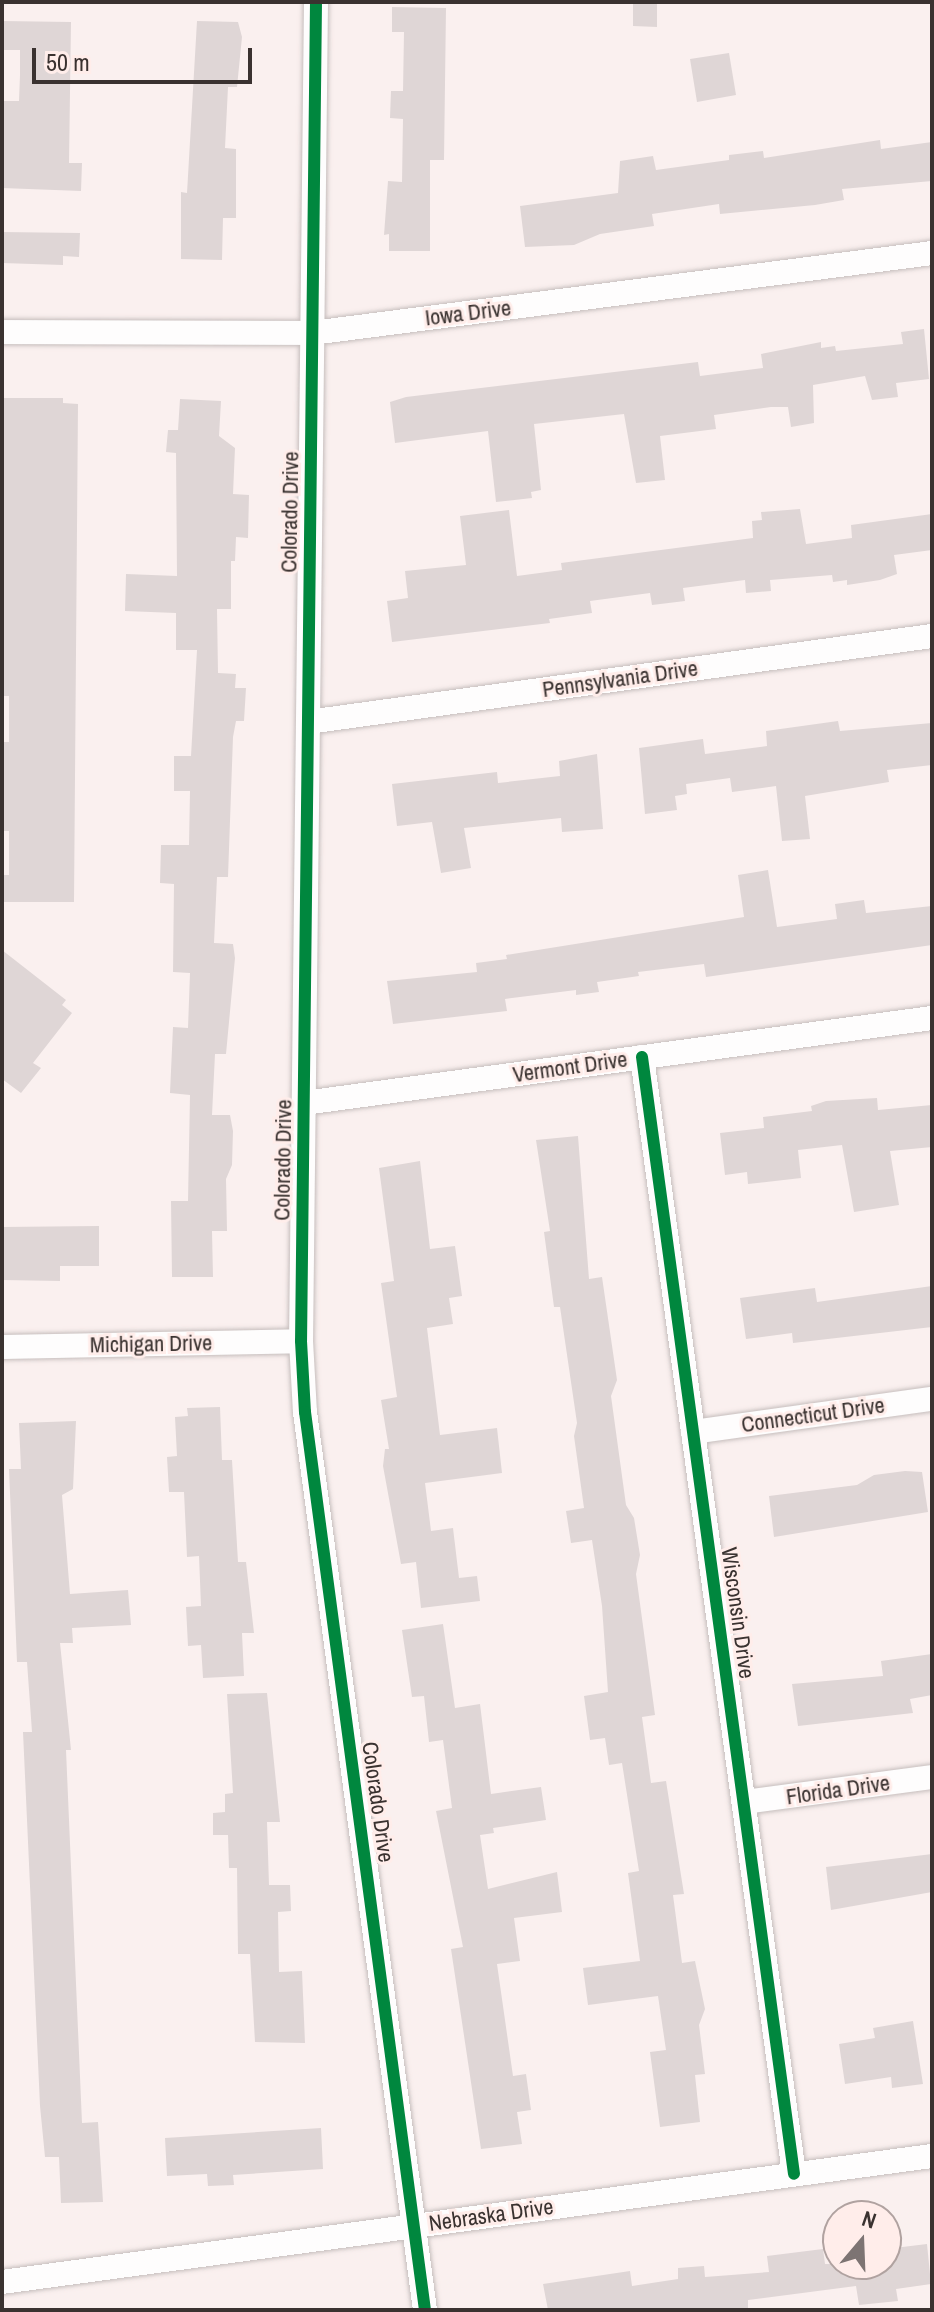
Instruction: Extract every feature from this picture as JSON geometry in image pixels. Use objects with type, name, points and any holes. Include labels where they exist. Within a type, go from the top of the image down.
[{"type":"street","name":"Colorado Drive","points":[[316,2],[301,1341],[305,1412],[425,2310]]},
{"type":"street","name":"Iowa Drive","points":[[2,332],[312,333],[932,253]]},
{"type":"street","name":"Pennsylvania Drive","points":[[308,722],[932,636]]},
{"type":"street","name":"Vermont Drive","points":[[304,1103],[932,1018]]},
{"type":"street","name":"Wisconsin Drive","points":[[642,1057],[794,2174]]},
{"type":"street","name":"Michigan Drive","points":[[2,1347],[301,1341]]},
{"type":"street","name":"Connecticut Drive","points":[[693,1432],[932,1399]]},
{"type":"street","name":"Florida Drive","points":[[744,1802],[932,1777]]},
{"type":"street","name":"Nebraska Drive","points":[[2,2282],[932,2156]]},
{"type":"building","points":[[633,3],[657,4],[657,27],[633,26]]},
{"type":"building","points":[[392,7],[446,8],[444,160],[430,160],[430,251],[389,251],[389,234],[384,235],[388,181],[402,182],[403,119],[390,118],[391,91],[403,91],[404,32],[392,32]]},
{"type":"building","points":[[2,21],[71,22],[69,163],[82,163],[81,191],[2,188],[2,101],[19,101],[20,50],[2,50]]},
{"type":"building","points":[[197,21],[238,22],[242,37],[237,87],[228,87],[225,148],[236,149],[236,218],[223,218],[222,260],[181,259],[181,192],[187,193]]},
{"type":"building","points":[[729,53],[736,95],[697,102],[690,59]]},
{"type":"building","points":[[880,140],[881,149],[932,142],[932,181],[842,189],[844,200],[815,205],[720,214],[719,204],[652,214],[654,226],[600,234],[574,245],[525,247],[520,206],[618,193],[620,161],[653,156],[656,170],[729,160],[729,155],[763,151],[764,158]]},
{"type":"building","points":[[2,232],[80,233],[79,257],[63,256],[63,265],[2,263]]},
{"type":"building","points":[[924,329],[929,379],[896,383],[898,397],[872,400],[865,376],[813,385],[814,423],[791,427],[788,407],[714,415],[716,429],[660,436],[665,480],[636,483],[624,414],[534,424],[541,490],[531,492],[532,498],[496,502],[488,431],[395,443],[390,402],[406,397],[698,362],[700,376],[763,368],[761,354],[821,342],[821,348],[835,346],[836,351],[903,344],[901,332]]},
{"type":"building","points":[[2,398],[63,398],[63,403],[78,404],[74,902],[2,902],[2,875],[9,875],[9,831],[2,831],[2,742],[9,742],[9,696],[2,696]]},
{"type":"building","points":[[180,399],[221,401],[219,436],[235,448],[233,494],[249,495],[248,538],[236,537],[235,561],[231,561],[231,609],[217,609],[218,673],[236,674],[235,688],[246,688],[244,721],[236,721],[233,737],[228,877],[217,877],[214,943],[233,944],[235,958],[226,1054],[215,1054],[212,1115],[230,1115],[233,1131],[232,1165],[226,1179],[227,1231],[212,1231],[213,1277],[172,1277],[171,1201],[188,1201],[190,1095],[170,1093],[173,1027],[188,1028],[190,973],[173,972],[174,884],[160,883],[161,845],[189,845],[190,791],[174,791],[174,756],[191,756],[197,650],[176,650],[176,613],[125,611],[126,574],[177,576],[176,453],[166,452],[168,430],[178,430]]},
{"type":"building","points":[[800,509],[806,544],[852,538],[851,525],[932,514],[932,550],[894,555],[897,574],[880,580],[847,585],[847,580],[833,582],[832,575],[770,580],[771,591],[746,593],[745,580],[683,588],[685,601],[652,605],[650,593],[590,601],[592,613],[549,619],[550,623],[392,642],[387,601],[408,598],[405,571],[466,565],[460,516],[509,510],[517,576],[562,570],[561,563],[753,538],[752,521],[762,520],[761,512]]},
{"type":"building","points":[[838,721],[840,731],[932,723],[932,765],[887,770],[889,782],[805,796],[810,839],[782,841],[776,786],[732,792],[730,778],[686,784],[687,794],[675,796],[677,810],[645,814],[639,748],[703,739],[705,754],[767,746],[766,731]]},
{"type":"building","points":[[597,754],[603,829],[562,832],[561,818],[464,828],[471,868],[441,873],[432,822],[397,826],[392,784],[497,772],[498,783],[560,776],[559,761]]},
{"type":"building","points":[[768,870],[777,927],[837,919],[835,904],[864,900],[866,913],[932,906],[932,945],[706,977],[704,964],[638,972],[639,976],[597,982],[599,992],[576,995],[576,990],[505,999],[507,1011],[393,1024],[387,981],[477,972],[476,963],[507,959],[506,955],[744,917],[738,875]]},
{"type":"building","points":[[2,950],[66,1000],[62,1005],[72,1013],[33,1063],[41,1068],[21,1093],[2,1079]]},
{"type":"building","points":[[877,1098],[878,1110],[932,1105],[932,1147],[890,1151],[899,1205],[854,1212],[842,1145],[798,1150],[801,1178],[748,1184],[747,1172],[725,1175],[720,1133],[764,1128],[763,1117],[812,1111],[811,1106],[826,1101]]},
{"type":"building","points":[[578,1136],[589,1279],[602,1277],[617,1380],[611,1396],[626,1505],[634,1518],[640,1555],[636,1574],[655,1715],[642,1717],[651,1783],[666,1781],[684,1894],[673,1895],[682,1963],[695,1961],[705,2009],[699,2025],[705,2074],[695,2075],[700,2122],[660,2127],[650,2052],[666,2050],[658,1996],[588,2005],[583,1968],[640,1961],[628,1873],[639,1871],[622,1763],[609,1765],[605,1738],[590,1740],[584,1696],[608,1692],[602,1606],[592,1540],[571,1543],[566,1511],[584,1508],[574,1436],[577,1423],[560,1307],[554,1307],[544,1232],[550,1231],[536,1140]]},
{"type":"building","points":[[420,1161],[430,1249],[455,1246],[462,1296],[449,1298],[453,1324],[427,1328],[440,1435],[497,1428],[502,1473],[425,1483],[431,1531],[453,1528],[459,1578],[477,1576],[480,1601],[421,1608],[416,1562],[401,1564],[383,1466],[385,1449],[389,1449],[381,1400],[397,1397],[381,1283],[394,1281],[379,1168]]},
{"type":"building","points":[[99,1226],[99,1266],[60,1266],[60,1281],[2,1280],[2,1227]]},
{"type":"building","points":[[932,1286],[932,1327],[793,1343],[792,1333],[746,1339],[740,1298],[815,1288],[817,1302]]},
{"type":"building","points":[[220,1407],[222,1460],[232,1460],[238,1562],[246,1562],[254,1633],[242,1633],[244,1676],[203,1678],[201,1645],[188,1646],[186,1607],[201,1606],[199,1556],[187,1557],[184,1492],[169,1492],[167,1457],[177,1456],[175,1417],[188,1416],[187,1408]]},
{"type":"building","points":[[76,1421],[73,1489],[62,1495],[70,1594],[128,1590],[131,1625],[72,1628],[73,1643],[60,1643],[71,1750],[66,1750],[82,2123],[98,2122],[103,2202],[61,2203],[59,2157],[45,2157],[40,2106],[23,1732],[32,1732],[27,1662],[17,1662],[9,1469],[21,1469],[19,1423]]},
{"type":"building","points":[[922,1472],[928,1512],[774,1537],[769,1496],[857,1485],[874,1475]]},
{"type":"building","points":[[443,1624],[455,1708],[480,1704],[491,1794],[541,1787],[546,1820],[493,1828],[494,1833],[480,1835],[488,1889],[557,1872],[562,1912],[514,1918],[520,1961],[497,1964],[513,2076],[526,2074],[531,2110],[517,2112],[522,2144],[481,2149],[451,1949],[463,1947],[436,1811],[452,1808],[443,1740],[429,1742],[424,1696],[412,1697],[402,1630]]},
{"type":"building","points":[[932,1654],[932,1695],[910,1699],[913,1713],[798,1726],[792,1684],[883,1676],[881,1661]]},
{"type":"building","points":[[267,1693],[280,1822],[267,1822],[269,1885],[290,1885],[291,1911],[278,1912],[279,1972],[302,1971],[305,2043],[255,2042],[250,1954],[238,1954],[237,1868],[229,1868],[228,1835],[213,1835],[213,1813],[225,1812],[225,1794],[233,1793],[227,1694]]},
{"type":"building","points":[[932,1854],[932,1892],[831,1910],[826,1867]]},
{"type":"building","points":[[913,2021],[923,2084],[892,2088],[891,2077],[845,2084],[839,2044],[875,2038],[873,2028]]},
{"type":"building","points":[[321,2128],[323,2169],[233,2175],[234,2185],[208,2186],[207,2174],[167,2176],[165,2138]]},
{"type":"building","points":[[927,2244],[931,2284],[896,2289],[898,2301],[859,2305],[856,2286],[748,2300],[748,2310],[548,2310],[543,2284],[630,2271],[632,2286],[678,2279],[678,2268],[704,2266],[705,2277],[769,2272],[767,2256],[822,2249],[822,2280],[902,2280],[902,2247]]},
{"type":"cycle path","points":[[316,2],[301,1341],[305,1412],[425,2310]]},
{"type":"cycle path","points":[[642,1057],[794,2174]]}]
